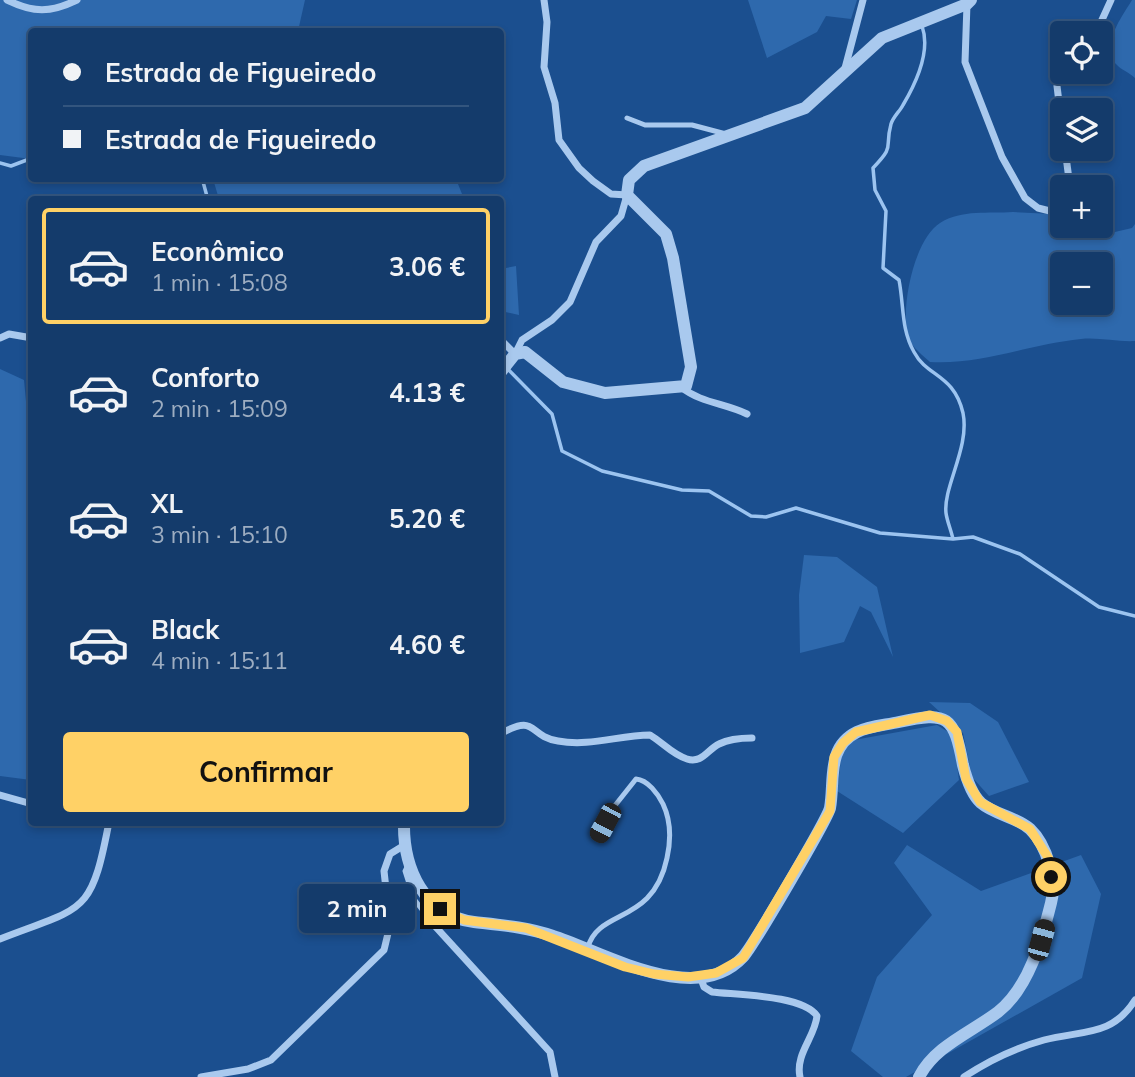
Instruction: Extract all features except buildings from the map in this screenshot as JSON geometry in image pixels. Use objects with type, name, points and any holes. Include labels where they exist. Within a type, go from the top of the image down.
[{"type":"street","points":[[7,0],[31,12],[57,10],[77,0]]},
{"type":"street","points":[[512,357],[525,352],[563,382],[605,393],[686,386],[691,367],[673,258],[666,234],[627,195],[611,194],[593,181],[579,168],[559,140],[555,103],[544,67],[547,22],[544,0]]},
{"type":"street","points":[[843,76],[863,0]]},
{"type":"street","points":[[1101,21],[1111,0]]},
{"type":"street","points":[[504,369],[522,340],[552,320],[570,302],[596,242],[621,216],[629,180],[644,166],[805,108],[882,38],[969,2]]},
{"type":"street","points":[[969,2],[964,49],[969,77],[1011,177],[1024,198],[1038,208],[1050,211]]},
{"type":"street","points":[[0,338],[9,334],[28,337]]},
{"type":"street","points":[[504,345],[512,357]]},
{"type":"street","points":[[681,387],[704,401],[731,406],[747,414]]},
{"type":"street","points":[[404,826],[403,846],[408,864],[421,892],[440,909],[464,920],[526,928],[625,967],[654,974],[716,973],[743,958],[830,811],[834,757],[843,743],[856,732],[930,715],[947,721],[957,732],[966,779],[980,802],[1030,829],[1049,859],[1054,895],[1041,940],[1022,981],[1008,1000],[1001,1009],[928,1059],[919,1077]]},
{"type":"street","points":[[504,732],[517,724],[526,724],[559,742],[592,744],[650,735],[684,759],[693,760],[708,755],[716,745],[726,741],[752,738]]},
{"type":"street","points":[[0,795],[28,803]]},
{"type":"street","points":[[0,939],[74,910],[88,899],[99,873],[108,826]]},
{"type":"street","points":[[201,1077],[248,1069],[271,1060],[384,950],[390,925],[384,871],[390,854],[403,846]]},
{"type":"street","points":[[433,924],[550,1052],[555,1077]]},
{"type":"street","points":[[699,975],[704,987],[712,992],[798,1003],[812,1008],[817,1016],[816,1026],[800,1060],[800,1077]]},
{"type":"street","points":[[964,1077],[989,1061],[1044,1040],[1102,1029],[1116,1023],[1135,999]]},
{"type":"lane","points":[[627,118],[645,125],[706,127],[728,136]]},
{"type":"lane","points":[[587,950],[590,939],[601,926],[629,914],[658,887],[667,861],[670,833],[660,799],[647,783],[636,779],[613,808],[597,838]]},
{"type":"lane","points":[[408,864],[405,871],[414,899],[433,924]]},
{"type":"shaded area","points":[[0,0],[305,0],[299,28],[28,28],[28,159],[0,155]]},
{"type":"shaded area","points":[[748,0],[857,0],[851,19],[826,16],[817,32],[767,58]]},
{"type":"shaded area","points":[[1132,0],[1135,0],[1135,78],[1113,60],[1113,34]]},
{"type":"shaded area","points":[[214,182],[457,182],[463,196],[218,196]]},
{"type":"shaded area","points":[[976,213],[1050,214],[1050,238],[1113,238],[1113,232],[1132,228],[1135,224],[1135,341],[1081,339],[968,360],[930,362],[913,345],[906,326],[908,294],[916,259],[931,231],[940,223],[957,216]]},
{"type":"shaded area","points":[[516,266],[519,315],[504,312],[504,268]]},
{"type":"shaded area","points":[[0,369],[24,380],[28,423],[28,780],[0,776]]},
{"type":"shaded area","points":[[804,555],[837,557],[877,587],[893,657],[871,612],[860,606],[844,642],[800,653],[799,595]]},
{"type":"shaded area","points":[[929,702],[970,703],[998,722],[1029,782],[989,796],[972,777],[963,733]]},
{"type":"shaded area","points":[[937,725],[953,735],[959,780],[903,833],[837,791],[842,752],[854,740]]},
{"type":"shaded area","points":[[907,845],[981,891],[1081,855],[1101,894],[1082,978],[906,1077],[883,1077],[851,1051],[877,977],[932,915],[894,863]]},
{"type":"waterway","points":[[922,26],[925,46],[921,67],[908,96],[892,121],[887,150],[873,168],[875,190],[886,211],[883,268],[899,280],[910,343],[919,360],[947,383],[959,400],[963,413],[963,439],[946,503],[953,539]]},
{"type":"waterway","points":[[0,163],[11,166],[28,160]]},
{"type":"waterway","points":[[203,182],[207,196]]},
{"type":"waterway","points":[[504,365],[552,414],[562,451],[602,471],[682,490],[709,491],[751,516],[766,517],[796,508],[880,533],[953,539],[973,537],[1020,554],[1099,607],[1135,616]]},
{"type":"route","points":[[440,909],[464,920],[526,928],[557,937],[625,967],[654,974],[688,977],[716,973],[743,958],[830,811],[834,757],[843,743],[856,732],[930,715],[947,721],[957,732],[966,779],[980,802],[1030,829],[1049,859],[1051,877]]}]
